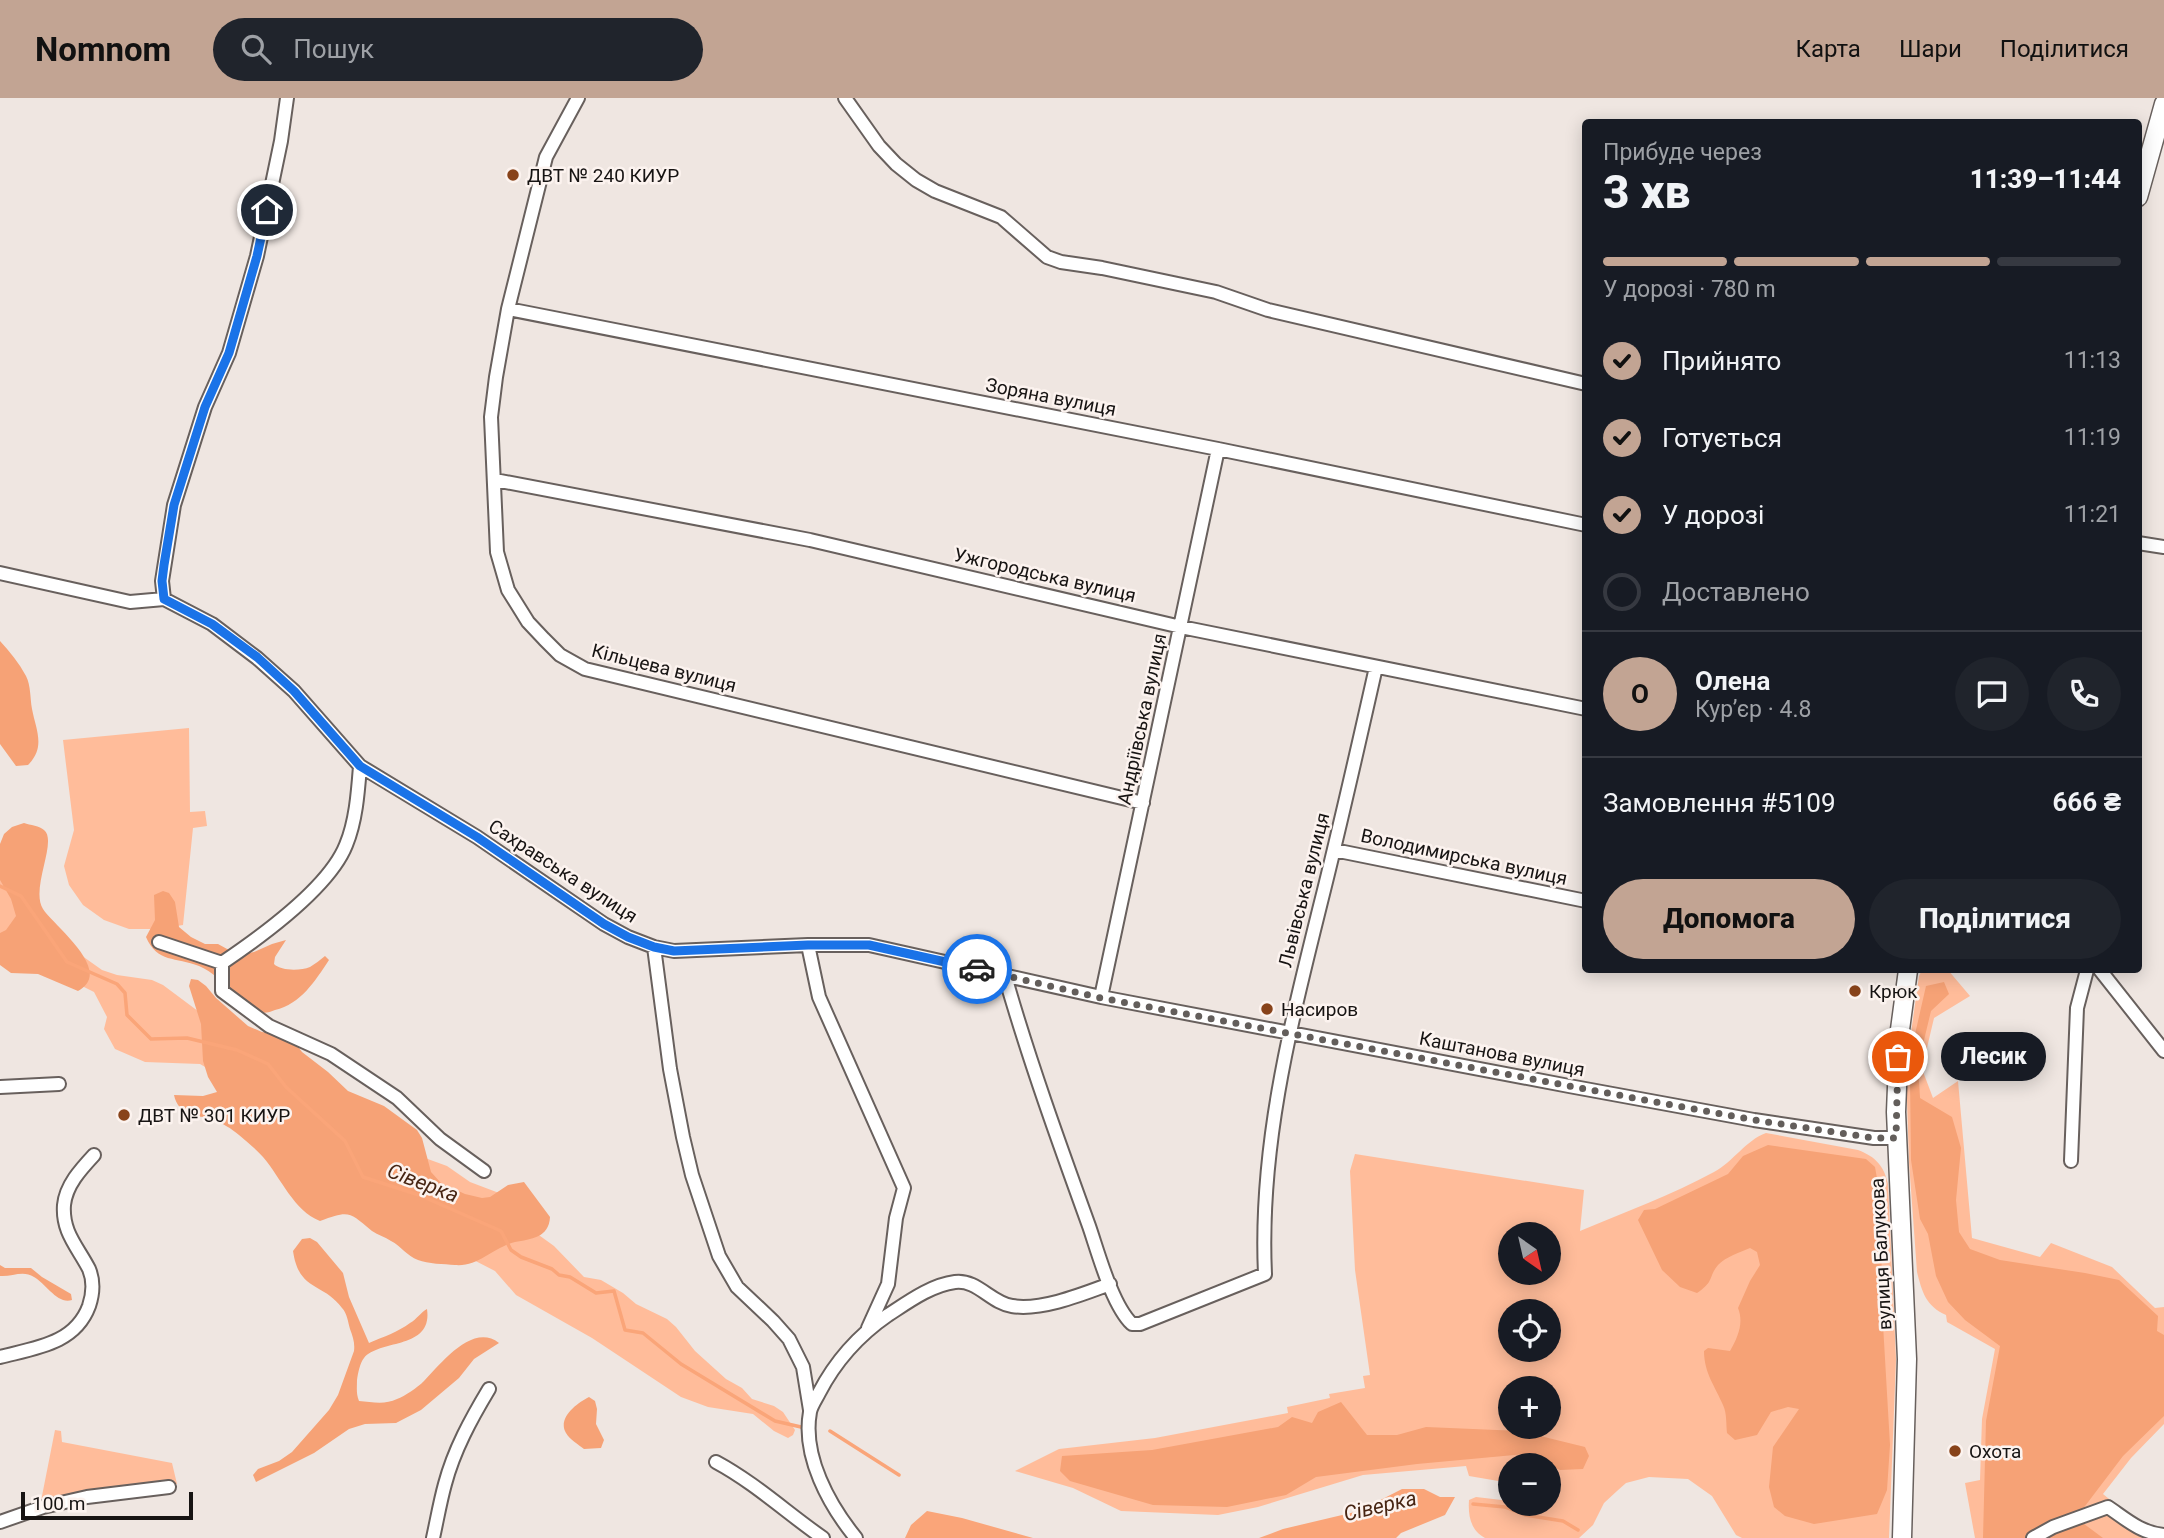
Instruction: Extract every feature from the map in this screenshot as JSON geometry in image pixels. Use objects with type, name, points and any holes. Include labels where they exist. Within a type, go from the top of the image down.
[{"type":"main road","points":[[2142,183],[2164,104]]},
{"type":"main road","name":"вулиця Балукова","points":[[1902,1538],[1907,1359],[1896,1138],[1896,1077],[1908,973]]},
{"type":"street","points":[[0,573],[130,602],[164,599],[162,581],[174,505],[205,407],[229,353],[253,268],[281,141],[287,98]]},
{"type":"street","name":"Кільцева вулиця","points":[[578,98],[546,156],[508,309],[491,417],[497,552],[508,590],[528,622],[560,655],[584,669],[1143,803]]},
{"type":"street","points":[[845,98],[896,164],[916,180],[935,191],[1001,217],[1048,257],[1061,262],[1216,292],[1268,310],[1582,383]]},
{"type":"street","name":"Зоряна вулиця","points":[[508,309],[1218,449],[1582,524]]},
{"type":"street","name":"Андріївська вулиця","points":[[1101,998],[1218,449]]},
{"type":"street","name":"Ужгородська вулиця","points":[[495,480],[810,540],[1181,627],[1582,708]]},
{"type":"street","points":[[2142,544],[2164,547]]},
{"type":"street","name":"Сахравська вулиця","points":[[164,599],[212,624],[257,657],[294,691],[360,766],[477,837],[604,924],[628,937],[674,951],[869,945],[1101,998]]},
{"type":"street","name":"Львівська вулиця","points":[[1110,1284],[1121,1311],[1132,1324],[1140,1324],[1265,1274],[1263,1229],[1270,1140],[1289,1032],[1376,667]]},
{"type":"street","points":[[222,963],[247,947],[308,895],[335,866],[346,845],[356,804],[360,766]]},
{"type":"street","name":"Володимирська вулиця","points":[[1334,850],[1582,900]]},
{"type":"street","points":[[159,942],[222,963]]},
{"type":"street","points":[[808,945],[819,996],[904,1188],[896,1219],[888,1284],[868,1328]]},
{"type":"street","points":[[654,947],[670,1069],[683,1137],[692,1175],[719,1256],[737,1287],[789,1339],[803,1367],[810,1410],[809,1435],[816,1466],[831,1503],[856,1538]]},
{"type":"street","points":[[222,963],[222,991],[269,1026],[331,1054],[397,1098],[440,1139],[484,1171]]},
{"type":"street","points":[[2071,1161],[2077,1008],[2086,973]]},
{"type":"street","points":[[2101,973],[2164,1051]]},
{"type":"street","points":[[810,1410],[829,1372],[868,1328],[908,1301],[935,1288],[956,1282],[971,1284],[1013,1307],[1062,1301],[1110,1284],[1045,1103],[1005,976]]},
{"type":"street","name":"Каштанова вулиця","points":[[1101,998],[1754,1120],[1874,1138],[1896,1138]]},
{"type":"street","points":[[0,1087],[60,1084]]},
{"type":"street","points":[[0,1357],[49,1344],[68,1335],[84,1320],[93,1295],[91,1273],[65,1229],[64,1203],[73,1179],[94,1154]]},
{"type":"street","points":[[433,1538],[445,1483],[456,1450],[489,1389]]},
{"type":"street","points":[[716,1462],[743,1477],[823,1538]]},
{"type":"street","points":[[0,1522],[43,1507],[86,1497],[169,1487]]},
{"type":"street","points":[[2034,1538],[2053,1527],[2108,1507],[2135,1527],[2151,1534],[2164,1535]]},
{"type":"shaded area","points":[[0,641],[11,653],[29,684],[38,745],[34,758],[28,765],[16,766],[0,744]]},
{"type":"shaded area","points":[[189,728],[190,812],[205,811],[207,826],[193,828],[183,925],[158,929],[129,929],[104,920],[83,905],[69,885],[64,866],[74,830],[63,740]]},
{"type":"shaded area","points":[[24,823],[44,830],[47,836],[40,900],[43,909],[86,961],[90,972],[88,982],[78,991],[38,974],[11,973],[0,965],[0,933],[6,930],[16,916],[11,899],[0,880],[0,844],[4,834],[12,827]]},
{"type":"shaded area","points":[[0,874],[78,953],[102,970],[152,980],[163,985],[222,1029],[425,1158],[447,1166],[470,1182],[499,1193],[518,1220],[554,1246],[584,1277],[601,1280],[636,1304],[667,1319],[695,1351],[726,1379],[742,1388],[752,1399],[783,1412],[795,1430],[793,1435],[788,1438],[774,1431],[753,1414],[708,1407],[681,1397],[592,1338],[516,1295],[495,1271],[462,1254],[243,1089],[200,1064],[145,1062],[115,1049],[104,1029],[107,1017],[94,992],[66,978],[0,962]]},
{"type":"shaded area","points":[[163,891],[169,893],[175,902],[179,927],[205,944],[218,944],[238,955],[286,940],[275,957],[274,964],[286,969],[310,967],[325,956],[329,960],[306,991],[292,1003],[269,1012],[259,1012],[209,971],[191,963],[168,958],[150,945],[146,937],[155,920],[154,895]]},
{"type":"shaded area","points":[[1920,973],[1951,973],[1970,996],[1934,1018],[1922,1069],[1933,1098],[1958,1081],[1972,1238],[2040,1257],[2051,1243],[2112,1267],[2155,1308],[2164,1307],[2164,1424],[2131,1458],[2103,1494],[2139,1521],[2164,1529],[2164,1538],[1975,1538],[1965,1483],[1980,1480],[1982,1419],[1995,1349],[1947,1322],[1946,1315],[1926,1298],[1917,1272],[1906,1069]]},
{"type":"shaded area","points":[[191,979],[206,986],[248,1026],[293,1040],[302,1052],[348,1091],[384,1106],[417,1130],[422,1138],[431,1172],[441,1183],[482,1198],[490,1197],[508,1185],[524,1182],[550,1217],[546,1229],[538,1236],[507,1245],[471,1263],[455,1265],[414,1258],[349,1215],[338,1215],[320,1221],[311,1216],[295,1202],[263,1157],[239,1135],[219,1122],[188,1113],[176,1102],[174,1095],[203,1096],[217,1092],[203,1061],[201,1024],[189,986]]},
{"type":"shaded area","points":[[1944,982],[1949,994],[1931,1011],[1918,1065],[1920,1098],[1952,1117],[1961,1148],[1956,1200],[1959,1232],[1970,1249],[2000,1260],[2119,1280],[2158,1316],[2157,1331],[2164,1335],[2164,1416],[2123,1456],[2076,1518],[2103,1538],[1983,1538],[1986,1421],[2000,1346],[1965,1320],[1948,1302],[1936,1276],[1928,1234],[1920,1219],[1911,1160],[1910,1079],[1913,1043],[1926,986]]},
{"type":"shaded area","points":[[1766,1133],[1858,1150],[1878,1163],[1886,1178],[1896,1359],[1889,1538],[1742,1538],[1736,1535],[1712,1496],[1688,1479],[1649,1477],[1626,1483],[1604,1503],[1593,1525],[1579,1538],[1485,1538],[1476,1531],[1471,1522],[1469,1500],[1476,1497],[1498,1500],[1498,1516],[1561,1516],[1561,1453],[1498,1453],[1498,1481],[1469,1476],[1466,1466],[1363,1475],[1258,1507],[1218,1515],[1121,1511],[1073,1488],[1015,1471],[1059,1449],[1155,1438],[1288,1413],[1287,1407],[1330,1398],[1329,1394],[1365,1388],[1363,1376],[1370,1375],[1355,1270],[1350,1171],[1355,1154],[1584,1190],[1580,1231],[1665,1196],[1714,1172]]},
{"type":"shaded area","points":[[1768,1145],[1866,1159],[1875,1167],[1881,1201],[1882,1307],[1890,1445],[1887,1490],[1877,1514],[1814,1524],[1785,1516],[1774,1507],[1769,1487],[1773,1447],[1799,1409],[1788,1407],[1771,1412],[1757,1435],[1735,1440],[1727,1433],[1724,1408],[1704,1359],[1704,1351],[1708,1348],[1730,1351],[1733,1346],[1740,1325],[1738,1308],[1760,1265],[1757,1252],[1750,1248],[1725,1260],[1718,1265],[1709,1282],[1697,1293],[1680,1287],[1662,1270],[1638,1220],[1644,1210],[1655,1209],[1728,1174],[1743,1156]]},
{"type":"shaded area","points":[[310,1238],[317,1242],[343,1273],[349,1297],[369,1343],[400,1329],[427,1309],[427,1322],[414,1338],[381,1348],[364,1358],[357,1380],[359,1401],[383,1403],[404,1396],[421,1384],[457,1348],[468,1342],[489,1338],[499,1343],[474,1359],[459,1378],[421,1410],[396,1423],[365,1424],[349,1429],[314,1453],[256,1482],[253,1475],[258,1469],[279,1461],[292,1452],[329,1410],[338,1395],[354,1351],[353,1337],[344,1310],[335,1300],[306,1280],[296,1264],[293,1251],[302,1239]]},
{"type":"shaded area","points":[[0,1265],[5,1268],[31,1268],[71,1294],[72,1300],[62,1300],[30,1275],[0,1276]]},
{"type":"shaded area","points":[[589,1397],[595,1401],[597,1409],[596,1424],[604,1440],[601,1448],[584,1449],[570,1438],[564,1427],[570,1412]]},
{"type":"shaded area","points":[[1341,1402],[1367,1435],[1397,1435],[1426,1427],[1498,1430],[1498,1439],[1552,1439],[1585,1447],[1589,1456],[1583,1469],[1561,1470],[1561,1453],[1498,1453],[1498,1456],[1316,1477],[1286,1495],[1227,1507],[1153,1505],[1070,1481],[1060,1471],[1062,1456],[1152,1450],[1278,1427],[1292,1417],[1312,1423],[1318,1412]]},
{"type":"shaded area","points":[[55,1430],[61,1431],[62,1442],[172,1463],[177,1484],[35,1508],[41,1501]]},
{"type":"water","points":[[1402,1489],[1424,1489],[1440,1497],[1455,1497],[1445,1515],[1401,1533],[1396,1538],[1259,1538],[1283,1529],[1359,1511]]},
{"type":"water","points":[[927,1511],[1033,1538],[905,1538],[911,1525]]},
{"type":"waterway","name":"Сіверка","points":[[0,886],[21,896],[67,962],[117,984],[125,993],[127,1015],[151,1039],[187,1038],[237,1050],[268,1064],[286,1087],[345,1141],[363,1177],[419,1195],[501,1231],[511,1250],[521,1257],[552,1269],[559,1275],[570,1277],[596,1293],[614,1291],[625,1330],[643,1333],[681,1364],[775,1421],[801,1427]]},
{"type":"waterway","name":"Сіверка","points":[[830,1431],[899,1475]]},
{"type":"waterway","name":"Сіверка","points":[[1473,1504],[1505,1507],[1525,1515],[1563,1521],[1578,1530]]},
{"type":"way so far","points":[[977,969],[1101,998],[1754,1120],[1874,1138],[1896,1138],[1898,1057]]},
{"type":"place","name":"ДВТ № 240 КИУР","points":[[513,175]]},
{"type":"place","name":"Крюк","points":[[1855,991]]},
{"type":"place","name":"Насиров","points":[[1267,1009]]},
{"type":"place","name":"Лесик","points":[[1898,1057]]},
{"type":"place","name":"ДВТ № 301 КИУР","points":[[124,1115]]},
{"type":"place","name":"Охота","points":[[1955,1451]]},
{"type":"route","points":[[267,210],[257,256],[229,353],[205,407],[174,505],[162,581],[164,599],[212,624],[257,657],[294,691],[360,766],[477,837],[604,924],[628,937],[674,951],[869,945],[977,969]]}]
